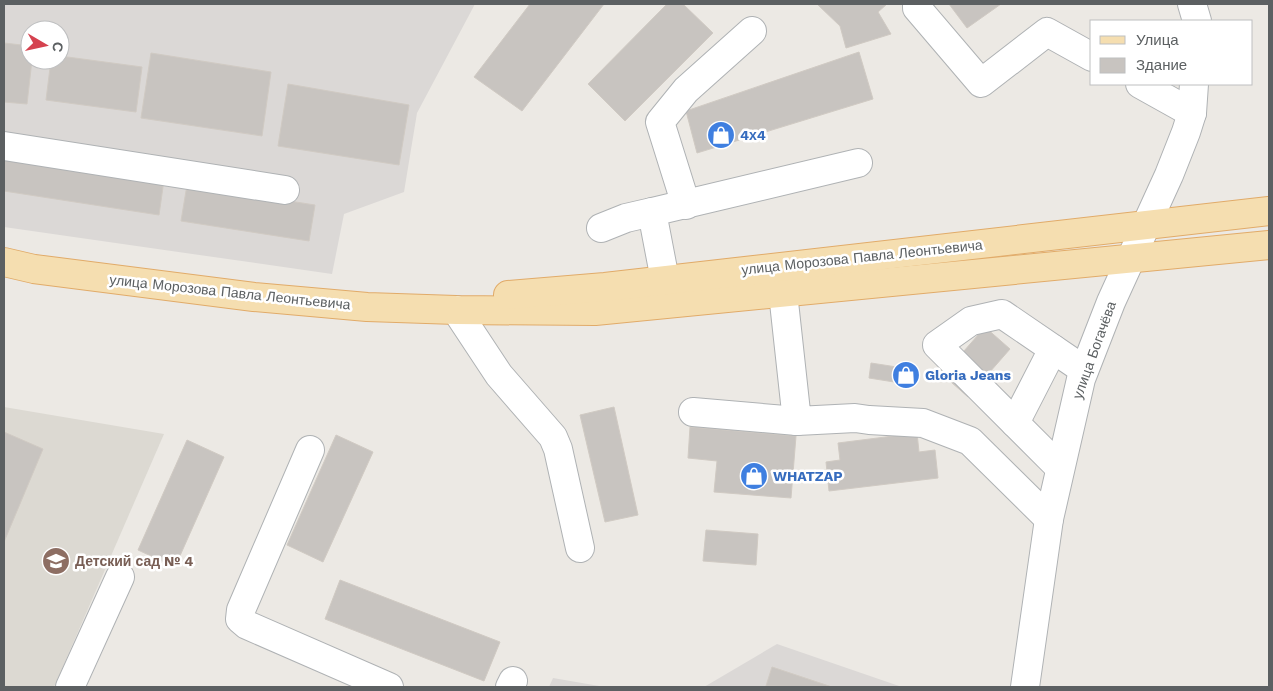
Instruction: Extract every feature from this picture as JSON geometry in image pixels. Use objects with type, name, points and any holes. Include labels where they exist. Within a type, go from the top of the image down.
[{"type":"main road","name":"улица Морозова Павла Леонтьевича","points":[[456,310],[512,294],[605,287],[1269,211]]},
{"type":"main road","name":"улица Морозова Павла Леонтьевича","points":[[4,262],[34,269],[254,297],[366,307],[595,311],[1269,245]]},
{"type":"street","points":[[917,4],[917,8],[981,83],[1047,32],[1090,55]]},
{"type":"street","points":[[1192,4],[1197,20]]},
{"type":"street","points":[[686,205],[660,122],[686,90],[752,31]]},
{"type":"street","points":[[1142,85],[1192,113]]},
{"type":"street","name":"улица Богачёва","points":[[1025,687],[1049,519],[1081,379],[1111,302],[1186,132],[1192,113],[1194,85]]},
{"type":"street","points":[[4,146],[285,190]]},
{"type":"street","points":[[601,228],[626,218],[858,163]]},
{"type":"street","points":[[652,212],[665,280]]},
{"type":"street","points":[[783,293],[797,420]]},
{"type":"street","points":[[456,310],[499,375],[553,437],[558,449],[580,548]]},
{"type":"street","points":[[1060,468],[937,345],[971,321],[1002,314],[1084,370]]},
{"type":"street","points":[[1015,423],[1053,349]]},
{"type":"street","points":[[693,412],[797,420],[855,418],[923,423],[970,441],[1049,519]]},
{"type":"street","points":[[310,450],[241,610],[240,619],[246,625],[389,687]]},
{"type":"street","points":[[70,687],[120,577]]},
{"type":"shaded area","points":[[4,4],[475,4],[417,113],[404,192],[344,214],[332,274],[4,227]]},
{"type":"shaded area","name":"Детский сад № 4","points":[[4,407],[164,434],[54,687],[4,687]]},
{"type":"shaded area","points":[[777,644],[902,687],[704,687]]},
{"type":"shaded area","points":[[553,678],[605,687],[549,687]]},
{"type":"building","points":[[530,4],[604,4],[522,111],[474,77]]},
{"type":"building","points":[[667,4],[683,4],[713,33],[625,121],[588,84]]},
{"type":"building","points":[[817,4],[887,4],[878,12],[891,34],[846,48],[840,26]]},
{"type":"building","points":[[949,4],[1001,4],[967,28]]},
{"type":"building","points":[[4,43],[20,45],[20,70],[31,70],[27,104],[4,102]]},
{"type":"building","points":[[859,52],[873,99],[697,153],[686,111]]},
{"type":"building","points":[[151,53],[271,72],[262,136],[141,118]]},
{"type":"building","points":[[70,57],[142,67],[136,112],[46,100],[50,70],[70,70]]},
{"type":"building","points":[[288,84],[409,105],[399,165],[278,146]]},
{"type":"building","points":[[4,155],[164,180],[159,215],[4,191]]},
{"type":"building","points":[[187,185],[315,205],[309,241],[181,221]]},
{"type":"building","points":[[985,327],[1010,349],[968,397],[943,375]]},
{"type":"building","points":[[871,363],[916,370],[913,385],[869,378]]},
{"type":"building","points":[[614,407],[638,515],[605,522],[580,415]]},
{"type":"building","name":"WHATZAP","points":[[690,427],[796,436],[791,498],[714,492],[717,461],[688,458]]},
{"type":"building","points":[[4,432],[43,449],[4,542]]},
{"type":"building","points":[[917,433],[919,452],[935,450],[938,478],[829,491],[826,462],[840,460],[838,443]]},
{"type":"building","points":[[336,435],[373,452],[323,562],[287,545]]},
{"type":"building","points":[[187,440],[224,457],[175,567],[138,550]]},
{"type":"building","points":[[706,530],[758,534],[756,565],[703,561]]},
{"type":"building","points":[[340,580],[500,642],[484,681],[325,619]]},
{"type":"building","points":[[772,667],[832,687],[766,686]]},
{"type":"place","name":"4х4","points":[[721,135]]},
{"type":"place","name":"Gloria Jeans","points":[[906,375]]},
{"type":"place","name":"WHATZAP","points":[[754,476]]},
{"type":"place","name":"Детский сад № 4","points":[[56,561]]}]
